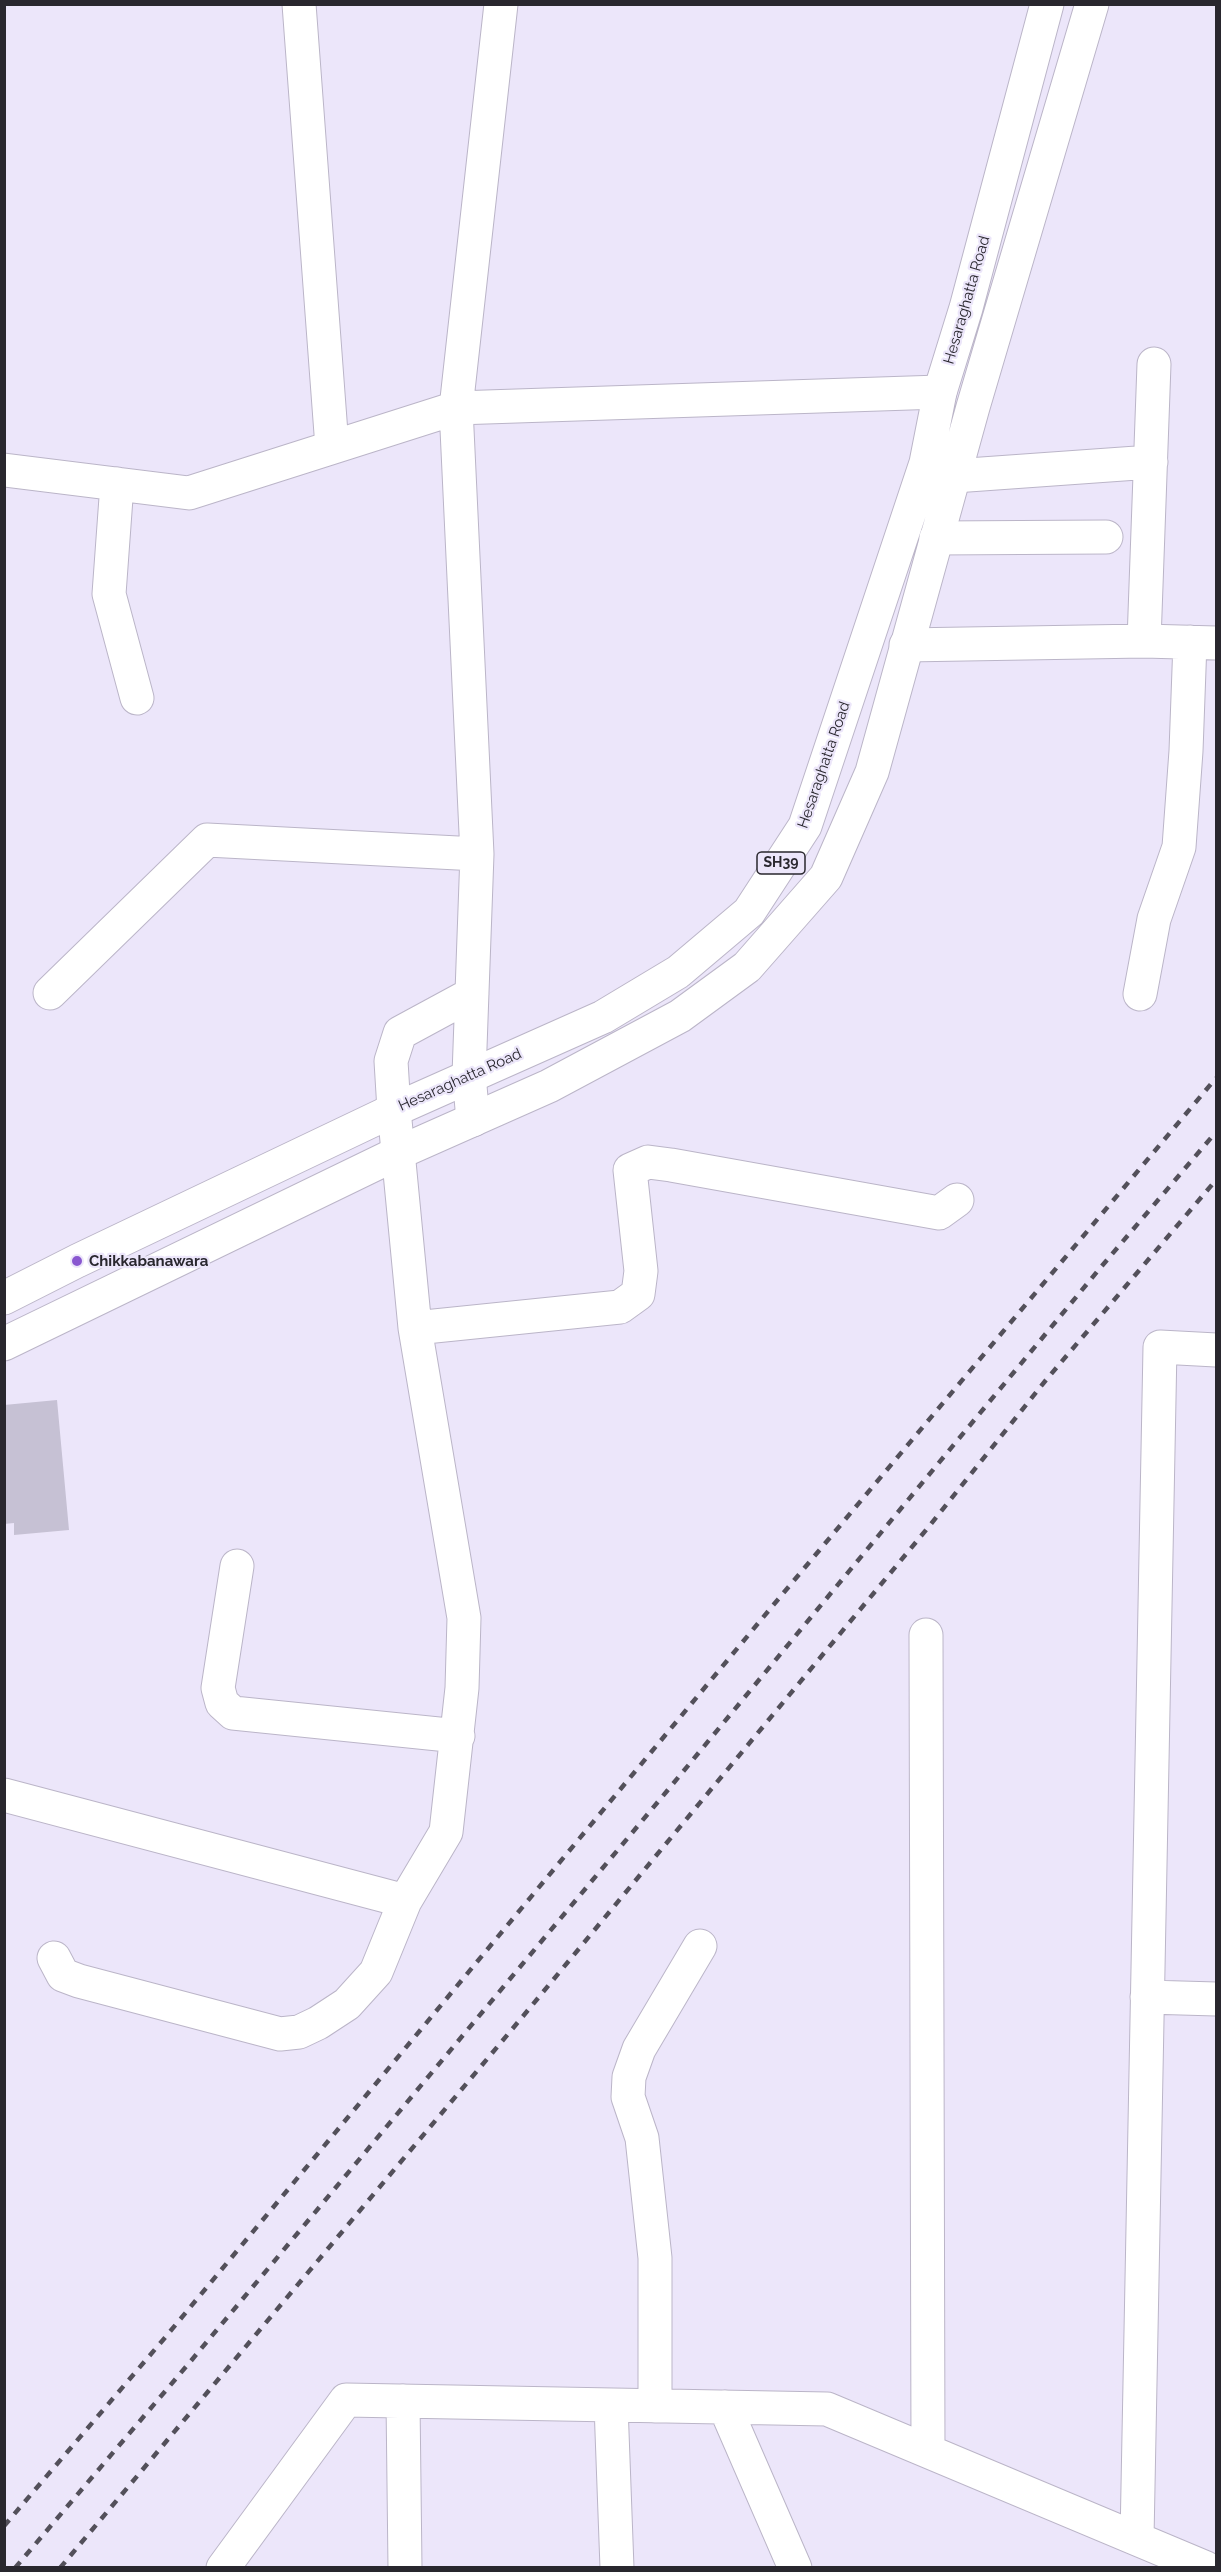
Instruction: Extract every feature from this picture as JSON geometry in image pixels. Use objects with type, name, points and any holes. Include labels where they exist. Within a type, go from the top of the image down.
[{"type":"street","points":[[299,4],[332,447]]},
{"type":"street","points":[[473,1120],[469,1075],[477,854],[456,408],[501,4]]},
{"type":"street","name":"Hesaraghatta Road","points":[[4,1298],[394,1110],[603,1017],[678,972],[749,912],[805,826],[926,463],[940,392],[966,308],[1047,4]]},
{"type":"street","points":[[4,1344],[398,1153],[549,1086],[680,1016],[747,968],[826,877],[872,772],[936,538],[1092,4]]},
{"type":"street","points":[[1144,641],[1154,364]]},
{"type":"street","points":[[4,470],[189,493],[456,408],[940,392]]},
{"type":"street","points":[[932,432],[965,437]]},
{"type":"street","points":[[954,476],[1151,462]]},
{"type":"street","points":[[117,484],[109,594],[137,698]]},
{"type":"street","points":[[936,538],[1106,537]]},
{"type":"street","points":[[906,645],[1144,641],[1203,643],[1186,751],[1179,847],[1154,919],[1140,994]]},
{"type":"street","points":[[50,993],[207,840],[477,854]]},
{"type":"street","points":[[54,1958],[63,1975],[79,1981],[280,2034],[299,2032],[347,2004],[376,1972],[405,1901],[446,1832],[458,1736],[464,1618],[415,1328],[391,1061],[400,1033],[472,994]]},
{"type":"street","points":[[415,1328],[620,1307],[638,1294],[641,1271],[630,1170],[648,1162],[671,1164],[939,1213],[957,1200]]},
{"type":"street","points":[[1137,2538],[1160,1347],[1216,1350]]},
{"type":"street","points":[[237,1566],[218,1689],[222,1703],[233,1713],[458,1736]]},
{"type":"street","points":[[926,1635],[928,2451]]},
{"type":"street","points":[[4,1795],[405,1901]]},
{"type":"street","points":[[655,2406],[655,2258],[642,2138],[628,2097],[629,2077],[639,2049],[700,1946]]},
{"type":"street","points":[[1147,1997],[1216,1999]]},
{"type":"street","points":[[223,2568],[346,2400],[827,2409],[1206,2568]]},
{"type":"street","points":[[403,2401],[405,2568]]},
{"type":"street","points":[[611,2405],[617,2568]]},
{"type":"street","points":[[725,2407],[795,2568]]},
{"type":"building","points":[[57,1400],[69,1530],[14,1535],[14,1523],[4,1524],[4,1405]]},
{"type":"railway","points":[[4,2526],[163,2340],[770,1609],[1216,1078]]},
{"type":"railway","points":[[15,2568],[190,2362],[1101,1267],[1216,1132]]},
{"type":"railway","points":[[60,2568],[524,2015],[931,1524],[1046,1380],[1216,1180]]},
{"type":"place","name":"Chikkabanawara","points":[[77,1261]]}]
